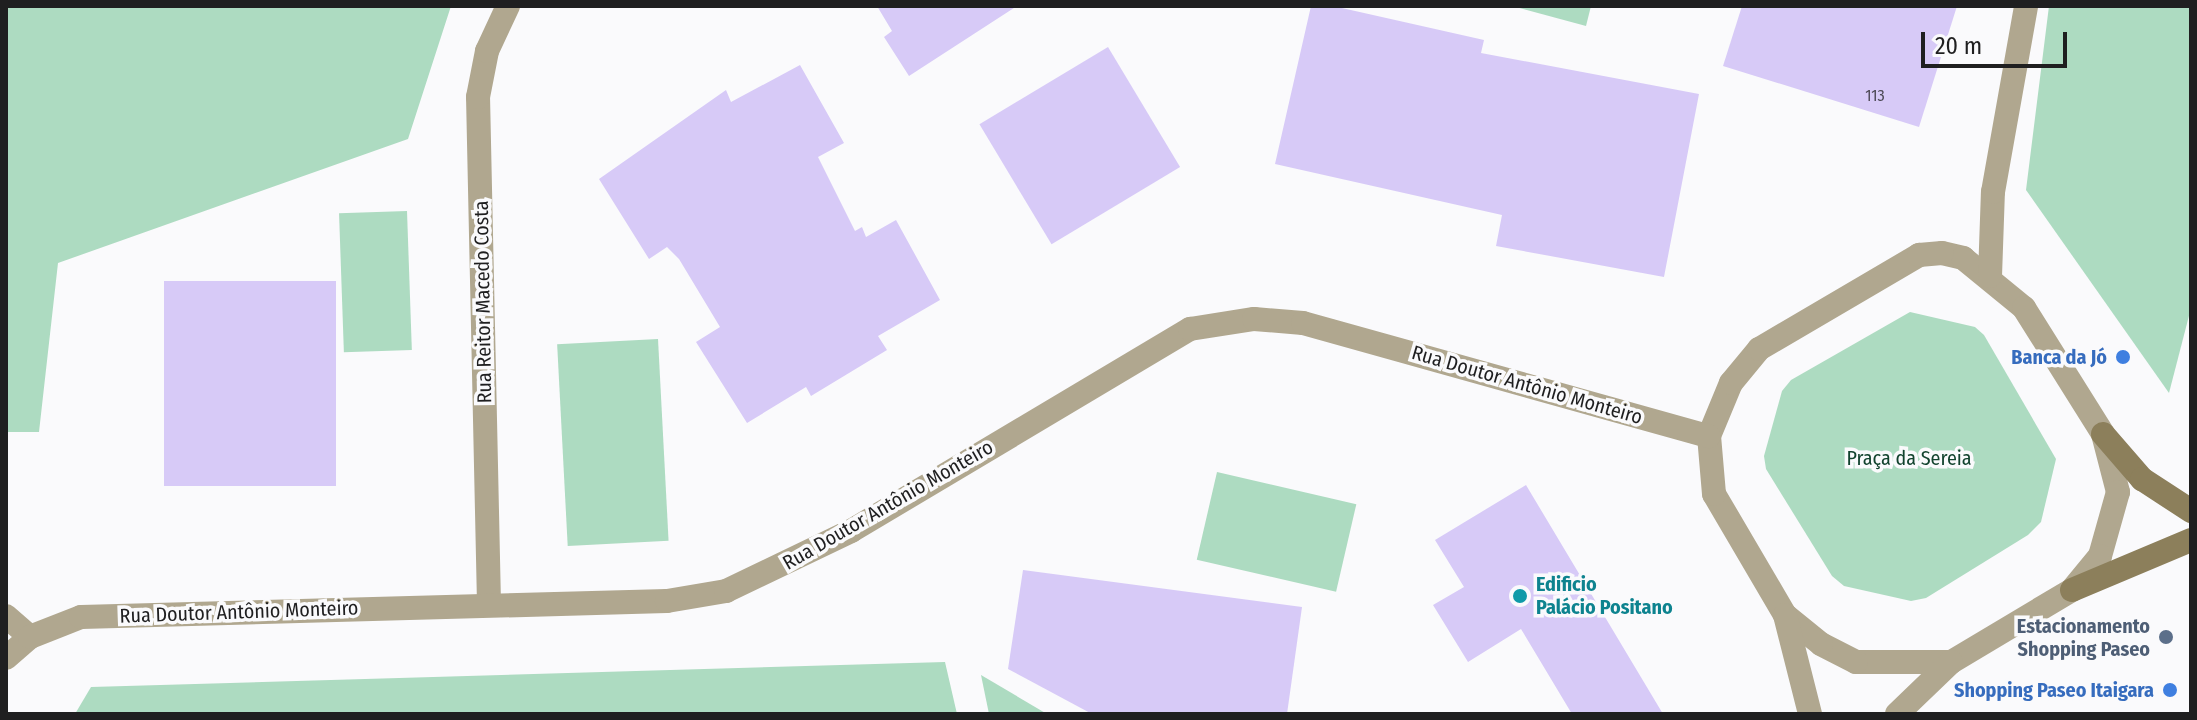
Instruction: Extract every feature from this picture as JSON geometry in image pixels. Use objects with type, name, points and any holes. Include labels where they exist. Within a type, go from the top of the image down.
[{"type":"street","name":"Rua Reitor Macedo Costa","points":[[489,604],[478,97],[487,51],[508,6]]},
{"type":"street","points":[[1990,276],[1993,192],[2026,6]]},
{"type":"street","points":[[1810,714],[1785,615],[1714,494],[1709,436],[1731,383],[1759,349],[1919,255],[1963,258],[1990,276],[2024,308],[2103,434],[2142,479],[2191,511]]},
{"type":"street","name":"Rua Doutor Antônio Monteiro","points":[[6,658],[30,637],[81,617],[667,601],[726,591],[851,531],[1190,329],[1254,319],[1303,323],[1709,436]]},
{"type":"street","points":[[2072,590],[2100,556],[2118,492],[2103,434]]},
{"type":"street","points":[[1897,714],[1951,662],[2072,590],[2191,540]]},
{"type":"street","points":[[1785,615],[1821,644],[1856,662],[1951,662]]},
{"type":"street","points":[[6,616],[30,637]]},
{"type":"green space","points":[[6,6],[451,6],[408,139],[58,263],[39,432],[6,432]]},
{"type":"green space","points":[[1512,6],[1591,6],[1586,26]]},
{"type":"green space","points":[[2049,6],[2191,6],[2191,308],[2169,393],[2026,190]]},
{"type":"green space","points":[[407,211],[412,350],[344,352],[339,213]]},
{"type":"green space","name":"Praça da Sereia","points":[[1910,312],[1975,327],[1984,335],[2056,459],[2041,522],[2028,535],[1926,598],[1911,601],[1844,586],[1832,576],[1766,469],[1764,456],[1782,391],[1791,380]]},
{"type":"green space","points":[[658,339],[669,541],[568,546],[557,344]]},
{"type":"green space","points":[[1217,472],[1356,504],[1336,592],[1197,560]]},
{"type":"green space","points":[[945,662],[957,714],[75,714],[91,687]]},
{"type":"green space","points":[[981,675],[1047,714],[989,714]]},
{"type":"building","points":[[877,6],[1017,6],[909,76],[884,37],[892,31]]},
{"type":"building","points":[[1311,6],[1333,6],[1484,40],[1481,53],[1699,94],[1664,277],[1496,246],[1502,215],[1275,164]]},
{"type":"building","points":[[1742,6],[1957,6],[1919,127],[1723,66]]},
{"type":"building","points":[[1108,47],[1180,167],[1052,244],[979,124]]},
{"type":"building","points":[[800,65],[844,143],[818,157],[855,231],[862,227],[866,237],[896,220],[940,300],[878,336],[887,350],[811,396],[806,387],[747,423],[696,342],[720,327],[679,259],[667,247],[649,259],[599,179],[726,90],[731,102]]},
{"type":"building","points":[[164,281],[336,281],[336,486],[164,486]]},
{"type":"building","name":"Edificio Palácio Positano","points":[[1526,485],[1663,714],[1572,714],[1521,629],[1468,662],[1433,605],[1464,587],[1435,540]]},
{"type":"building","points":[[1023,570],[1302,607],[1287,714],[1092,714],[1008,669]]},
{"type":"place","name":"Banca da Jó","points":[[2123,357]]},
{"type":"place","name":"Edificio Palácio Positano","points":[[1520,596]]},
{"type":"place","name":"Estacionamento Shopping Paseo","points":[[2166,637]]},
{"type":"place","name":"Shopping Paseo Itaigara","points":[[2170,690]]}]
